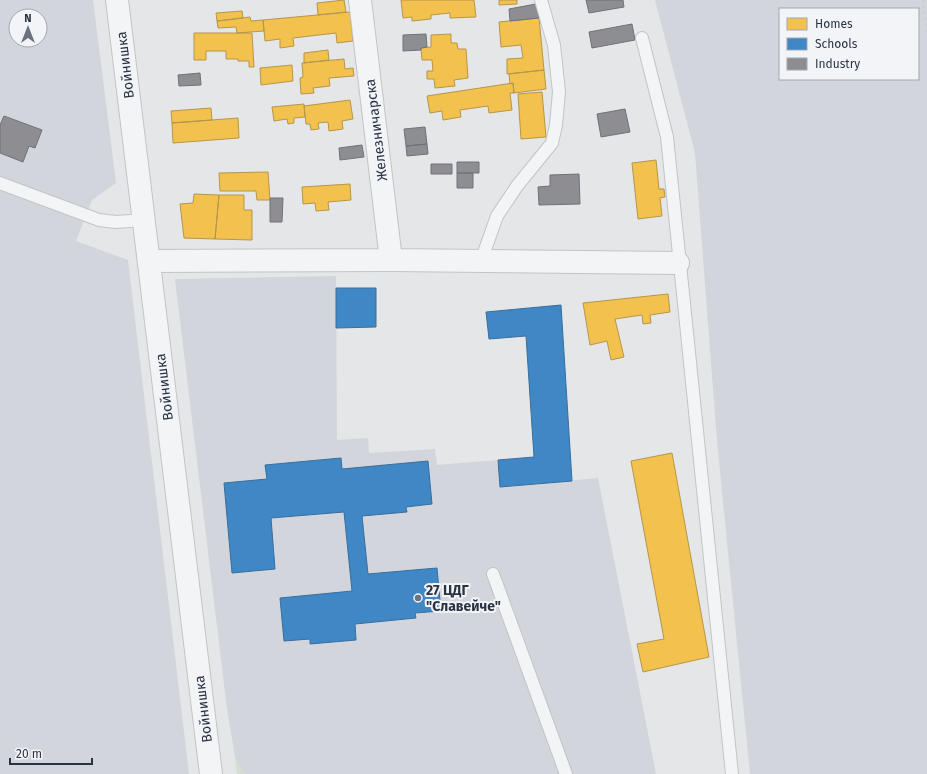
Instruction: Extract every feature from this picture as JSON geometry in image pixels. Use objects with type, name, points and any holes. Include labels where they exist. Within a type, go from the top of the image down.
[{"type":"street","name":"Войнишка","points":[[117,0],[211,774]]},
{"type":"street","name":"Железничарска","points":[[360,0],[391,260]]},
{"type":"street","points":[[149,261],[391,260],[678,264]]},
{"type":"lane","points":[[481,261],[497,216],[516,186],[552,143],[556,125],[559,92],[554,45],[541,0]]},
{"type":"lane","points":[[642,38],[667,138],[678,264],[732,774]]},
{"type":"lane","points":[[0,183],[99,220],[116,222],[144,220]]},
{"type":"lane","points":[[493,574],[566,774]]},
{"type":"shaded area","points":[[0,0],[93,0],[116,183],[92,200],[76,241],[128,260],[189,774],[0,774]]},
{"type":"shaded area","points":[[655,0],[927,0],[927,774],[750,774],[717,441],[695,153]]},
{"type":"shaded area","name":"27 ЦДГ \"Славейче\"","points":[[336,276],[337,440],[368,438],[369,453],[435,449],[437,465],[498,460],[500,487],[598,478],[656,774],[244,774],[235,757],[227,709],[175,279]]},
{"type":"shaded area","points":[[235,757],[244,774],[237,774]]},
{"type":"building: Homes","points":[[344,0],[346,12],[318,15],[317,3]]},
{"type":"building: Homes","points":[[401,0],[474,0],[476,17],[450,18],[450,13],[431,15],[431,19],[412,21],[412,17],[403,18]]},
{"type":"building: Homes","points":[[499,0],[517,0],[517,4],[499,5]]},
{"type":"building: Homes","points":[[242,11],[243,18],[217,21],[216,13]]},
{"type":"building: Homes","points":[[350,12],[353,41],[337,43],[336,33],[293,38],[294,46],[280,48],[280,39],[265,41],[263,20]]},
{"type":"building: Homes","points":[[250,17],[251,21],[263,20],[264,31],[237,33],[236,27],[218,28],[217,21]]},
{"type":"building: Homes","points":[[539,18],[544,70],[507,74],[507,59],[523,58],[521,45],[501,47],[499,22]]},
{"type":"building: Homes","points":[[194,33],[252,33],[254,67],[249,67],[249,61],[226,59],[226,51],[206,51],[206,60],[194,60]]},
{"type":"building: Homes","points":[[451,34],[451,43],[457,43],[458,49],[466,49],[468,78],[454,80],[455,86],[435,88],[434,79],[427,79],[427,71],[433,71],[432,60],[422,60],[421,48],[431,47],[431,35]]},
{"type":"building: Homes","points":[[328,50],[329,60],[304,63],[304,53]]},
{"type":"building: Homes","points":[[344,59],[345,69],[353,68],[354,76],[329,78],[330,86],[313,88],[314,93],[301,94],[300,78],[303,77],[302,63]]},
{"type":"building: Homes","points":[[292,65],[293,81],[261,85],[260,68]]},
{"type":"building: Homes","points":[[544,70],[546,89],[514,93],[513,83],[510,84],[509,74]]},
{"type":"building: Homes","points":[[513,83],[514,93],[510,93],[512,110],[489,113],[488,106],[460,110],[461,117],[443,120],[442,111],[430,113],[427,96]]},
{"type":"building: Homes","points":[[542,92],[546,137],[521,139],[518,94]]},
{"type":"building: Homes","points":[[350,100],[353,119],[342,121],[343,129],[329,131],[328,122],[318,123],[319,129],[311,130],[310,124],[306,124],[304,106]]},
{"type":"building: Homes","points":[[304,104],[305,117],[294,118],[294,123],[288,124],[287,119],[274,121],[272,107]]},
{"type":"building: Homes","points":[[211,108],[212,120],[172,123],[171,111]]},
{"type":"building: Homes","points":[[238,118],[239,138],[173,143],[172,123]]},
{"type":"building: Homes","points":[[656,160],[659,189],[664,189],[665,197],[660,198],[662,216],[638,219],[632,163]]},
{"type":"building: Homes","points":[[268,172],[270,200],[257,200],[256,191],[220,191],[219,173]]},
{"type":"building: Homes","points":[[350,184],[351,200],[328,202],[329,210],[316,211],[315,203],[303,204],[302,187]]},
{"type":"building: Homes","points":[[194,194],[219,195],[215,239],[184,238],[180,204],[193,203]]},
{"type":"building: Homes","points":[[219,195],[244,195],[244,210],[252,210],[252,240],[215,239]]},
{"type":"building: Homes","points":[[668,294],[670,312],[650,315],[651,323],[643,324],[642,315],[615,319],[624,357],[611,360],[607,341],[590,345],[583,303]]},
{"type":"building: Homes","points":[[672,453],[709,657],[643,672],[637,644],[664,639],[631,461]]},
{"type":"building: Schools","points":[[336,288],[376,288],[376,327],[336,328]]},
{"type":"building: Schools","points":[[561,305],[572,481],[500,487],[498,460],[534,457],[526,336],[489,339],[486,312]]},
{"type":"building: Schools","points":[[341,458],[342,469],[428,461],[432,504],[406,507],[407,512],[362,516],[368,574],[437,568],[441,611],[415,613],[416,618],[355,624],[356,640],[310,644],[310,639],[284,641],[280,598],[352,591],[344,512],[271,518],[275,569],[232,573],[224,483],[267,479],[265,465]]},
{"type":"building: Industry","points":[[586,0],[623,0],[624,7],[589,13]]},
{"type":"building: Industry","points":[[536,4],[539,18],[510,21],[509,9]]},
{"type":"building: Industry","points":[[632,24],[635,40],[592,48],[589,32]]},
{"type":"building: Industry","points":[[426,34],[427,47],[421,48],[421,50],[403,51],[403,35]]},
{"type":"building: Industry","points":[[200,73],[201,85],[179,86],[178,75]]},
{"type":"building: Industry","points":[[625,109],[630,132],[601,137],[597,114]]},
{"type":"building: Industry","points":[[4,116],[42,130],[35,148],[29,146],[23,162],[0,153],[0,125]]},
{"type":"building: Industry","points":[[425,127],[427,144],[406,146],[404,129]]},
{"type":"building: Industry","points":[[427,144],[428,154],[407,156],[406,146]]},
{"type":"building: Industry","points":[[362,145],[364,157],[340,160],[339,148]]},
{"type":"building: Industry","points":[[457,162],[479,162],[479,173],[457,173]]},
{"type":"building: Industry","points":[[431,164],[452,164],[452,174],[431,174]]},
{"type":"building: Industry","points":[[457,173],[473,173],[473,188],[457,188]]},
{"type":"building: Industry","points":[[579,174],[580,204],[539,205],[538,187],[550,186],[550,175]]},
{"type":"building: Industry","points":[[270,198],[283,198],[282,222],[270,222]]},
{"type":"railway","points":[[923,0],[927,35]]},
{"type":"place","name":"27 ЦДГ \"Славейче\"","points":[[418,598]]}]
